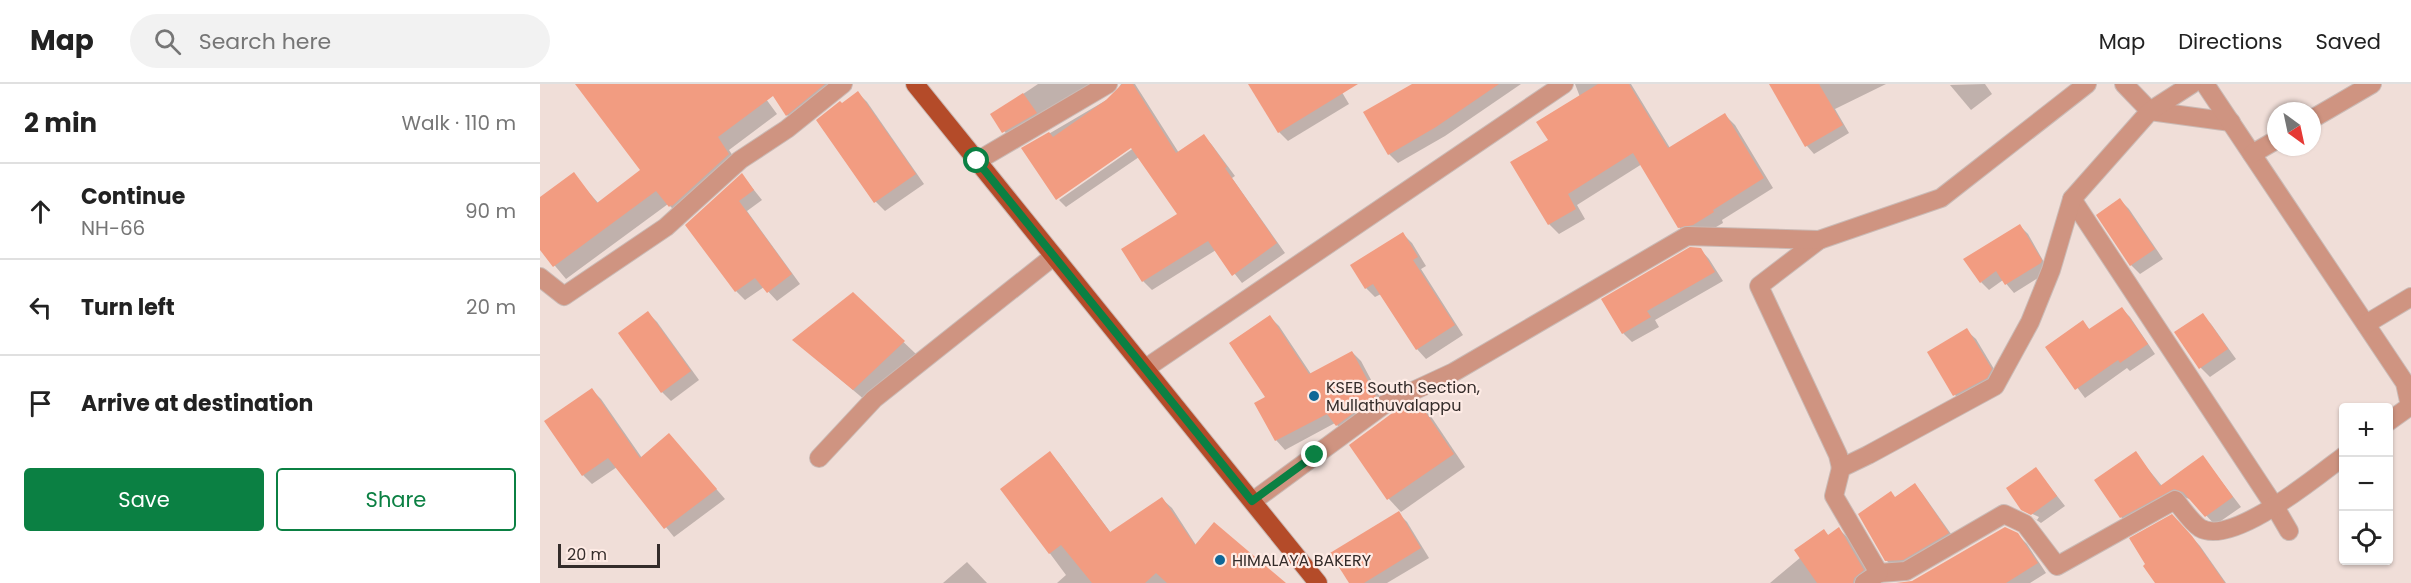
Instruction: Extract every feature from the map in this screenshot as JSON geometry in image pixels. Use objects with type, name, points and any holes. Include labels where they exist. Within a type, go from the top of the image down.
[{"type":"main road","points":[[915,84],[1318,583]]},
{"type":"street","points":[[540,278],[564,297],[666,227],[740,160],[787,129],[843,84]]},
{"type":"street","points":[[977,161],[1108,84]]},
{"type":"street","points":[[1146,368],[1564,84]]},
{"type":"street","points":[[1879,573],[1834,496],[1841,468],[1838,455],[1759,286],[1819,240],[1941,198],[2087,84]]},
{"type":"street","points":[[2124,84],[2150,111],[2231,122]]},
{"type":"street","points":[[1841,468],[1995,386],[2030,322],[2051,270],[2072,199],[2150,111],[2192,84]]},
{"type":"street","points":[[2205,84],[2405,383],[2410,406],[2393,418]]},
{"type":"street","points":[[2321,114],[2372,84]]},
{"type":"street","points":[[2252,154],[2267,145]]},
{"type":"street","points":[[2072,199],[2289,531]]},
{"type":"street","points":[[1252,501],[1385,404],[1454,372],[1687,236],[1819,240]]},
{"type":"street","points":[[819,458],[874,399],[1054,255]]},
{"type":"street","points":[[2366,324],[2411,297]]},
{"type":"street","points":[[1864,583],[1879,573],[1906,572],[2004,514],[2025,524],[2057,566],[2175,500],[2200,528],[2221,532],[2275,507],[2342,457]]},
{"type":"building","points":[[575,84],[825,84],[786,116],[773,96],[718,137],[729,154],[672,206],[669,207],[656,191],[553,267],[540,250],[540,197],[574,172],[597,203],[640,170]]},
{"type":"building","points":[[1122,84],[1133,84],[1176,153],[1204,134],[1277,243],[1232,276],[1208,241],[1142,282],[1121,249],[1177,214],[1131,148],[1056,200],[1021,148],[1049,132],[1053,137],[1106,100]]},
{"type":"building","points":[[1248,84],[1358,84],[1278,133]]},
{"type":"building","points":[[1412,84],[1499,84],[1436,127],[1388,155],[1363,112]]},
{"type":"building","points":[[1598,84],[1629,84],[1668,148],[1725,113],[1764,178],[1693,225],[1678,228],[1633,153],[1568,194],[1576,209],[1548,225],[1510,162],[1548,140],[1536,122]]},
{"type":"building","points":[[1769,84],[1819,84],[1843,125],[1805,147]]},
{"type":"building","points":[[858,91],[916,174],[874,203],[816,120],[840,101],[842,103]]},
{"type":"building","points":[[1023,93],[1037,113],[1002,133],[990,114]]},
{"type":"building","points":[[742,173],[754,190],[739,201],[792,274],[767,293],[755,278],[735,292],[685,225]]},
{"type":"building","points":[[2120,198],[2155,249],[2130,266],[2096,215]]},
{"type":"building","points":[[2020,224],[2042,260],[2041,263],[2005,285],[1996,271],[1980,283],[1963,259]]},
{"type":"building","points":[[1403,232],[1418,257],[1413,260],[1455,325],[1416,350],[1373,284],[1365,289],[1350,265]]},
{"type":"building","points":[[1690,247],[1701,248],[1715,272],[1647,311],[1651,317],[1622,334],[1601,299]]},
{"type":"building","points":[[853,292],[905,341],[853,390],[792,340]]},
{"type":"building","points":[[2122,307],[2148,344],[2120,363],[2118,360],[2075,390],[2045,347],[2083,320],[2089,329]]},
{"type":"building","points":[[648,311],[691,371],[661,393],[618,333]]},
{"type":"building","points":[[2203,313],[2228,349],[2199,369],[2174,332]]},
{"type":"building","points":[[1270,315],[1309,374],[1352,351],[1376,396],[1336,426],[1327,414],[1275,441],[1254,403],[1265,397],[1229,343]]},
{"type":"building","points":[[1967,328],[1992,369],[1987,378],[1953,396],[1927,352]]},
{"type":"building","points":[[592,388],[640,458],[669,433],[717,489],[664,529],[608,458],[582,476],[544,421]]},
{"type":"building","points":[[1418,401],[1454,454],[1387,500],[1349,445],[1391,414]]},
{"type":"building","points":[[1050,451],[1110,532],[1162,497],[1195,545],[1214,522],[1286,583],[1167,583],[1156,573],[1145,583],[1092,583],[1061,545],[1049,554],[1000,489]]},
{"type":"building","points":[[2136,451],[2160,486],[2203,455],[2233,497],[2205,517],[2183,492],[2174,489],[2120,518],[2094,480]]},
{"type":"building","points":[[2036,467],[2057,496],[2031,515],[2021,510],[2006,488]]},
{"type":"building","points":[[1915,483],[1949,533],[1903,560],[1885,561],[1858,514],[1891,491],[1895,497]]},
{"type":"building","points":[[1399,511],[1421,548],[1364,583],[1349,583],[1330,553]]},
{"type":"building","points":[[2172,514],[2192,536],[2225,583],[2155,583],[2143,566],[2145,564],[2129,538]]},
{"type":"building","points":[[1839,527],[1864,570],[1854,578],[1853,583],[1817,583],[1794,550],[1824,529],[1828,535]]},
{"type":"building","points":[[2005,527],[2018,533],[2038,563],[2006,583],[1896,583],[1912,581]]},
{"type":"place","name":"KSEB South Section, Mullathuvalappu","points":[[1314,396]]},
{"type":"place","name":"HIMALAYA BAKERY","points":[[1220,560]]},
{"type":"route","points":[[977,161],[1252,501],[1315,455]]}]
